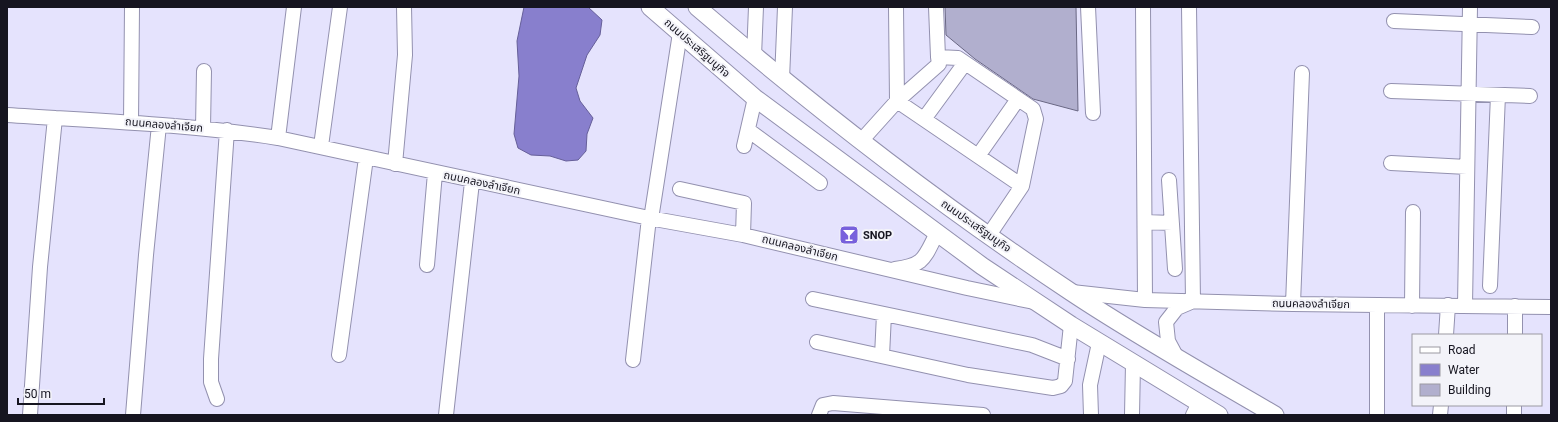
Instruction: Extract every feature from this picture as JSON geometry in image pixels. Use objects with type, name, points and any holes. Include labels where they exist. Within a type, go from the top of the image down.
[{"type":"main road","name":"ถนนประเสริฐมนูกิจ","points":[[650,7],[755,98],[937,233],[1035,302],[1133,364],[1196,409],[1219,415]]},
{"type":"main road","name":"ถนนประเสริฐมนูกิจ","points":[[697,7],[782,79],[861,141],[989,235],[1072,292],[1275,415]]},
{"type":"street","points":[[131,122],[132,7]]},
{"type":"street","points":[[278,138],[294,7]]},
{"type":"street","points":[[321,146],[340,7]]},
{"type":"street","points":[[395,164],[405,55],[404,7]]},
{"type":"street","points":[[754,56],[756,7]]},
{"type":"street","points":[[782,79],[786,7]]},
{"type":"street","points":[[896,7],[897,101]]},
{"type":"street","points":[[861,141],[897,101],[939,64],[936,7]]},
{"type":"street","points":[[1088,7],[1093,113]]},
{"type":"street","points":[[1143,7],[1145,300]]},
{"type":"street","points":[[1176,356],[1168,341],[1166,322],[1177,308],[1193,301],[1188,7]]},
{"type":"street","points":[[1465,305],[1470,7]]},
{"type":"street","points":[[1394,21],[1532,27]]},
{"type":"street","points":[[633,360],[650,219],[680,33]]},
{"type":"street","points":[[938,57],[958,58],[1033,109],[1036,119],[1022,186],[989,235]]},
{"type":"street","points":[[924,119],[965,63]]},
{"type":"street","points":[[203,128],[204,71]]},
{"type":"street","points":[[1293,304],[1302,73]]},
{"type":"street","points":[[1391,91],[1530,96]]},
{"type":"street","points":[[1490,286],[1498,95]]},
{"type":"street","points":[[744,146],[755,98]]},
{"type":"street","points":[[978,156],[1018,99]]},
{"type":"street","points":[[897,101],[1022,186]]},
{"type":"street","name":"ถนนคลองลำเจียก","points":[[7,114],[227,130],[278,138],[321,146],[366,158],[472,182],[650,219],[743,234],[889,270],[911,267],[923,260],[937,233]]},
{"type":"street","points":[[30,415],[40,267],[55,118]]},
{"type":"street","points":[[133,415],[159,125]]},
{"type":"street","points":[[217,398],[212,382],[211,359],[227,130]]},
{"type":"street","points":[[748,130],[820,183]]},
{"type":"street","points":[[339,355],[366,158]]},
{"type":"street","points":[[1391,163],[1467,167]]},
{"type":"street","points":[[427,265],[435,173]]},
{"type":"street","points":[[1169,180],[1175,269]]},
{"type":"street","points":[[446,415],[472,182]]},
{"type":"street","points":[[680,189],[744,203],[743,234]]},
{"type":"street","points":[[1412,306],[1413,212]]},
{"type":"street","points":[[1145,222],[1172,223]]},
{"type":"street","points":[[889,270],[1035,302]]},
{"type":"street","name":"ถนนคลองลำเจียก","points":[[1072,292],[1145,300],[1293,304],[1551,307]]},
{"type":"street","points":[[813,299],[1032,345],[1068,359]]},
{"type":"street","points":[[1378,305],[1378,415]]},
{"type":"street","points":[[1446,334],[1448,305]]},
{"type":"street","points":[[1515,306],[1515,334]]},
{"type":"street","points":[[882,356],[884,314]]},
{"type":"street","points":[[817,342],[968,375],[1046,388],[1061,386],[1065,381],[1071,325]]},
{"type":"street","points":[[1091,415],[1090,384],[1099,343]]},
{"type":"street","points":[[1132,415],[1133,364]]},
{"type":"street","points":[[819,415],[823,405],[833,403],[983,415]]},
{"type":"water","points":[[524,7],[588,7],[602,20],[600,35],[587,55],[576,88],[580,101],[593,118],[587,134],[586,151],[578,160],[566,161],[550,156],[531,155],[518,148],[514,134],[519,76],[517,41]]},
{"type":"building","points":[[945,7],[1076,7],[1078,111],[1033,99],[975,59],[946,35]]},
{"type":"place","name":"SNOP","points":[[849,235]]}]
